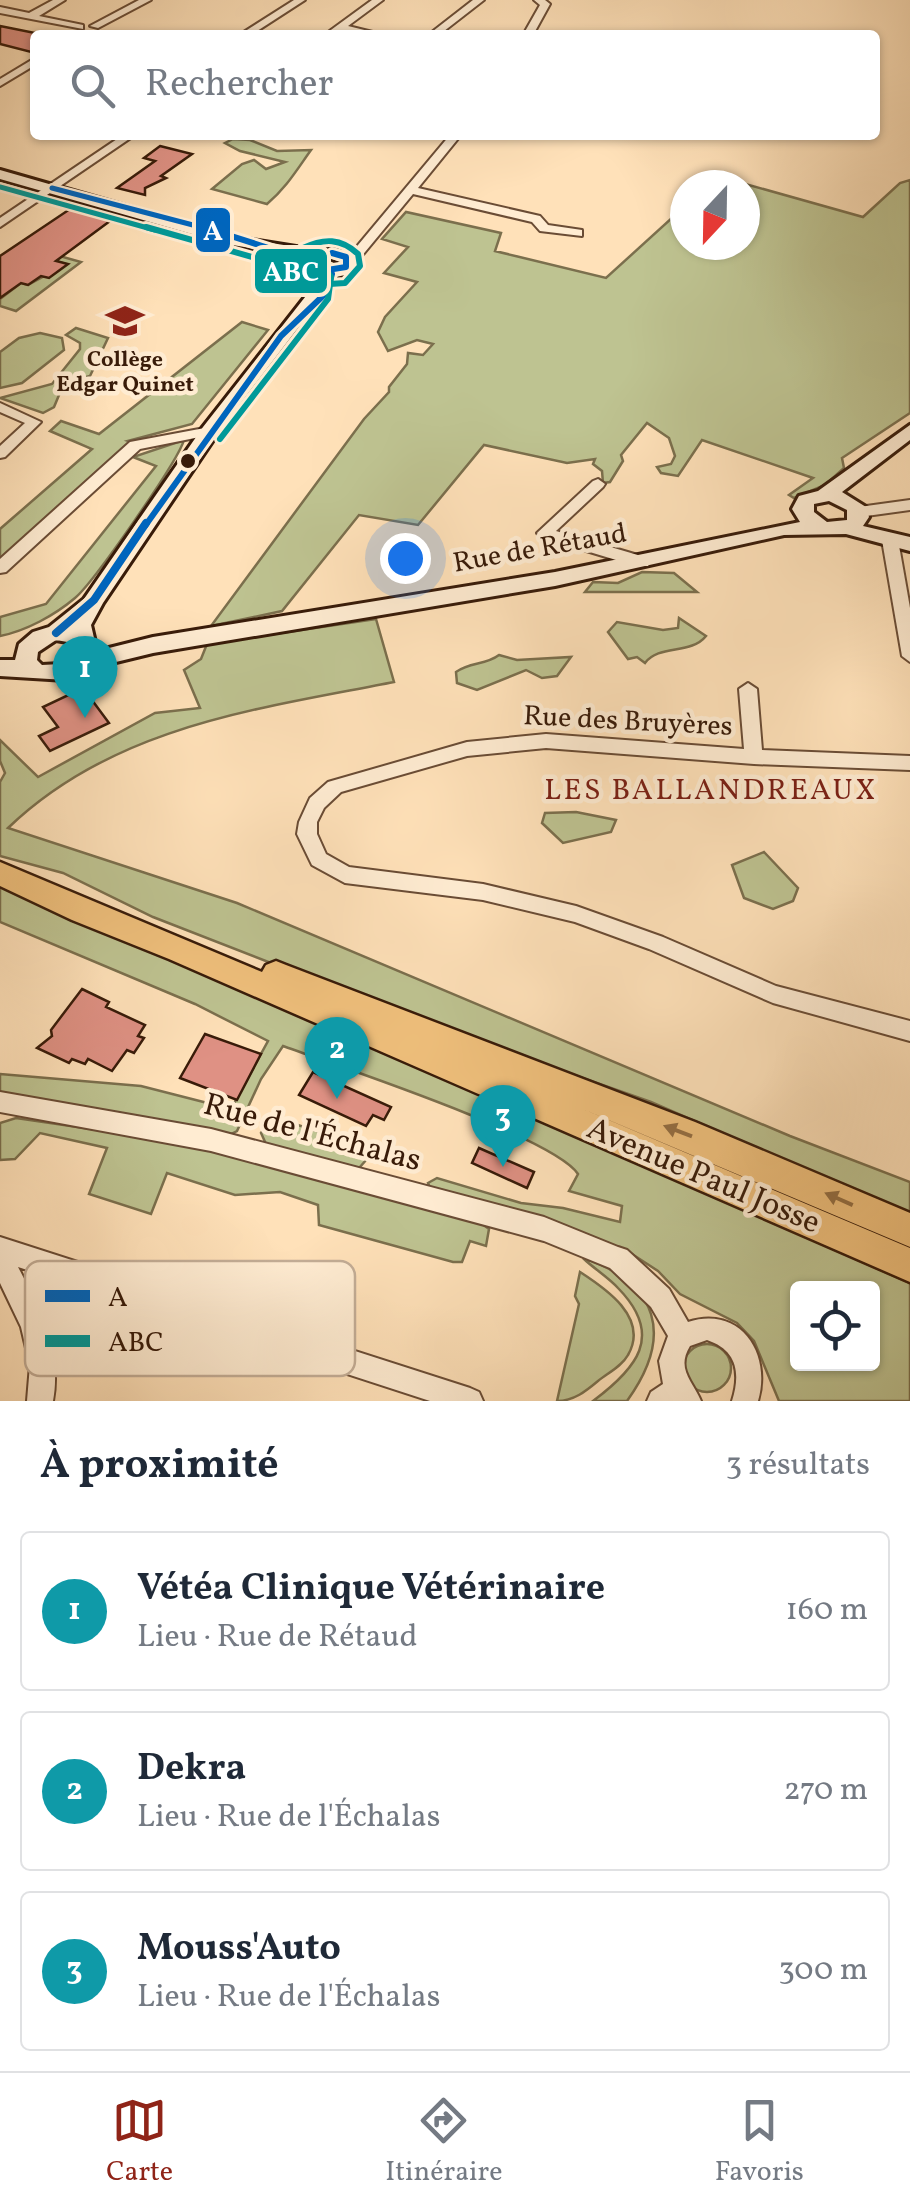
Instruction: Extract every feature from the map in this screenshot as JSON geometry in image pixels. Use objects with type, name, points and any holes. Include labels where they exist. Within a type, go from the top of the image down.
[{"type":"main road","name":"Avenue Paul Josse","points":[[0,872],[684,1133],[910,1230]]},
{"type":"main road","name":"Avenue Paul Josse","points":[[0,872],[82,912],[179,950],[910,1266]]},
{"type":"street","points":[[30,17],[60,0]]},
{"type":"street","points":[[86,29],[132,0]]},
{"type":"street","points":[[0,10],[86,29],[146,0]]},
{"type":"street","points":[[252,30],[300,0]]},
{"type":"street","points":[[336,30],[378,0]]},
{"type":"street","points":[[440,30],[479,0]]},
{"type":"street","points":[[531,30],[544,10],[543,1]]},
{"type":"street","points":[[340,27],[354,30]]},
{"type":"street","points":[[0,83],[30,67]]},
{"type":"street","points":[[0,223],[123,140]]},
{"type":"street","points":[[298,319],[323,298],[340,265],[366,246],[452,140]]},
{"type":"street","points":[[0,174],[312,263],[340,265]]},
{"type":"street","points":[[412,190],[536,219],[544,228],[578,233]]},
{"type":"street","points":[[83,648],[80,625],[94,600],[210,431],[318,292],[312,263]]},
{"type":"street","points":[[0,407],[34,422],[0,454]]},
{"type":"street","points":[[0,568],[135,445],[210,431]]},
{"type":"street","points":[[759,534],[803,512],[806,500],[826,494],[858,474],[873,458],[910,432]]},
{"type":"street","points":[[854,515],[858,474]]},
{"type":"street","points":[[598,484],[545,533],[642,562]]},
{"type":"street","points":[[826,494],[894,540],[910,656]]},
{"type":"street","points":[[759,534],[821,527],[854,515],[910,504]]},
{"type":"street","points":[[803,512],[821,527]]},
{"type":"street","name":"Rue de Rétaud","points":[[28,658],[36,672],[56,674],[83,648],[153,645],[642,562],[759,534]]},
{"type":"street","points":[[0,668],[28,658],[41,637],[56,632],[94,600]]},
{"type":"street","points":[[56,632],[83,648]]},
{"type":"street","points":[[0,655],[28,658]]},
{"type":"street","points":[[748,689],[754,757]]},
{"type":"street","name":"Rue des Bruyères","points":[[910,762],[754,757],[577,741],[493,744],[335,787],[317,802],[307,834],[318,859],[345,875],[484,892],[576,914],[656,943],[772,994],[910,1031]]},
{"type":"street","name":"Rue de l'Échalas","points":[[0,1102],[212,1140],[544,1229],[618,1260],[660,1298],[682,1336]]},
{"type":"street","points":[[0,1249],[37,1261]]},
{"type":"street","points":[[0,1258],[25,1317]]},
{"type":"street","points":[[675,1397],[670,1358],[682,1336],[707,1328],[734,1338],[750,1364],[752,1379],[745,1401]]},
{"type":"street","points":[[355,1364],[470,1401]]},
{"type":"street","points":[[40,1401],[43,1376]]},
{"type":"green space","points":[[250,140],[277,151],[311,150],[267,204],[212,189],[242,164],[254,160],[266,169],[285,162],[240,151],[225,143]]},
{"type":"green space","points":[[910,180],[910,413],[842,458],[844,468],[825,485],[794,498],[789,495],[813,478],[702,440],[678,476],[661,473],[657,467],[671,464],[675,456],[669,438],[647,423],[621,455],[623,461],[610,482],[603,483],[602,471],[593,464],[595,459],[567,463],[484,445],[418,525],[359,515],[282,611],[211,626],[364,419],[389,392],[407,364],[408,353],[423,355],[433,344],[417,340],[388,351],[378,332],[385,317],[417,282],[384,273],[408,247],[382,239],[406,212],[501,233],[495,251],[606,278],[670,220],[670,260],[760,260],[760,188],[863,217],[900,183]]},
{"type":"green space","points":[[31,248],[81,262],[16,311],[0,306],[0,299],[21,283],[28,285],[66,264],[26,251]]},
{"type":"green space","points":[[242,322],[268,330],[192,424],[128,441],[134,443],[0,561],[0,529],[92,449],[50,431],[61,421],[99,434]]},
{"type":"green space","points":[[76,328],[108,338],[90,376],[64,383],[54,407],[43,413],[0,398],[52,384],[80,349],[80,343],[66,335]]},
{"type":"green space","points":[[40,333],[62,338],[64,350],[22,383],[0,388],[0,352],[19,338]]},
{"type":"green space","points":[[184,440],[152,495],[75,598],[49,616],[0,636],[0,617],[46,604],[156,466],[133,457]]},
{"type":"green space","points":[[642,572],[674,573],[697,592],[585,592],[593,582],[618,583]]},
{"type":"green space","points":[[679,618],[706,636],[692,646],[658,653],[645,663],[637,657],[628,659],[608,632],[617,622],[663,630],[678,628]]},
{"type":"green space","points":[[376,619],[394,682],[240,713],[141,744],[94,766],[49,794],[8,828],[237,903],[790,1136],[910,1182],[910,1215],[651,1102],[420,1021],[153,917],[63,873],[0,856],[0,782],[5,773],[0,761],[0,740],[38,777],[155,713],[200,708],[184,670],[201,659],[207,644]]},
{"type":"green space","points":[[499,655],[517,660],[571,657],[557,676],[542,678],[526,670],[477,690],[457,683],[456,672]]},
{"type":"green space","points":[[576,812],[616,820],[611,832],[563,843],[542,823],[545,813]]},
{"type":"green space","points":[[764,852],[798,888],[793,901],[773,909],[744,898],[732,865]]},
{"type":"green space","points":[[0,883],[71,920],[177,960],[910,1283],[910,1401],[779,1401],[754,1341],[737,1323],[680,1294],[658,1271],[632,1254],[597,1239],[430,1188],[428,1183],[437,1178],[521,1203],[563,1208],[620,1222],[622,1206],[569,1191],[578,1174],[561,1159],[488,1122],[283,1046],[261,1079],[237,1131],[229,1135],[0,1094],[0,1074],[141,1086],[231,1109],[268,1041],[195,1004],[0,922]]},
{"type":"green space","points":[[273,1117],[357,1144],[367,1159],[359,1168],[266,1144],[261,1133]]},
{"type":"green space","points":[[16,1118],[139,1136],[275,1164],[474,1218],[489,1229],[486,1246],[470,1241],[462,1262],[453,1262],[319,1225],[318,1205],[280,1192],[235,1195],[167,1173],[151,1214],[89,1194],[107,1148],[40,1133],[15,1159],[0,1160],[0,1123]]},
{"type":"green space","points":[[583,1258],[629,1282],[643,1297],[651,1314],[651,1355],[627,1401],[593,1401],[632,1364],[642,1336],[640,1321],[618,1288]]},
{"type":"green space","points":[[580,1272],[621,1305],[633,1328],[633,1341],[628,1355],[614,1369],[579,1395],[557,1401],[579,1304],[575,1296]]},
{"type":"green space","points":[[707,1344],[724,1351],[731,1368],[724,1385],[707,1392],[690,1385],[683,1368],[690,1351]]},
{"type":"building","points":[[0,26],[30,32],[30,52],[0,44]]},
{"type":"building","points":[[160,146],[192,154],[161,176],[166,178],[145,188],[145,195],[117,188],[155,161],[144,158]]},
{"type":"building","points":[[73,207],[114,218],[56,261],[68,264],[49,278],[41,276],[28,285],[21,283],[0,298],[0,256]]},
{"type":"building","points":[[83,688],[109,723],[50,751],[39,736],[58,727],[43,707]]},
{"type":"building","points":[[82,989],[109,1002],[106,1007],[145,1025],[138,1036],[144,1038],[134,1053],[127,1050],[112,1071],[88,1059],[85,1064],[72,1059],[69,1063],[37,1048],[52,1036],[51,1030]]},
{"type":"building","points":[[205,1034],[261,1054],[237,1100],[180,1078]]},
{"type":"building","points":[[313,1072],[391,1107],[384,1120],[373,1115],[366,1126],[299,1095]]},
{"type":"building","points":[[479,1148],[534,1172],[527,1188],[472,1163]]},
{"type":"transit line","name":"ABC","points":[[0,187],[263,260],[299,274],[314,285],[345,283],[360,266],[358,254],[339,242],[318,242],[303,248]]},
{"type":"transit line","name":"A","points":[[52,188],[227,234],[284,253],[321,271],[346,267],[346,257],[332,253]]},
{"type":"transit line","name":"ABC","points":[[220,439],[328,299],[331,277],[322,264]]},
{"type":"transit line","name":"A","points":[[56,633],[94,600],[202,441],[281,336],[327,292],[332,274]]},
{"type":"place","name":"Collège Edgar Quinet","points":[[125,321]]},
{"type":"place","name":"Vétéa Clinique Vétérinaire","points":[[85,718]]},
{"type":"place","name":"Dekra","points":[[337,1099]]},
{"type":"place","name":"Mouss'Auto","points":[[503,1167]]},
{"type":"district","name":"LES BALLANDREAUX","points":[[711,791]]}]
